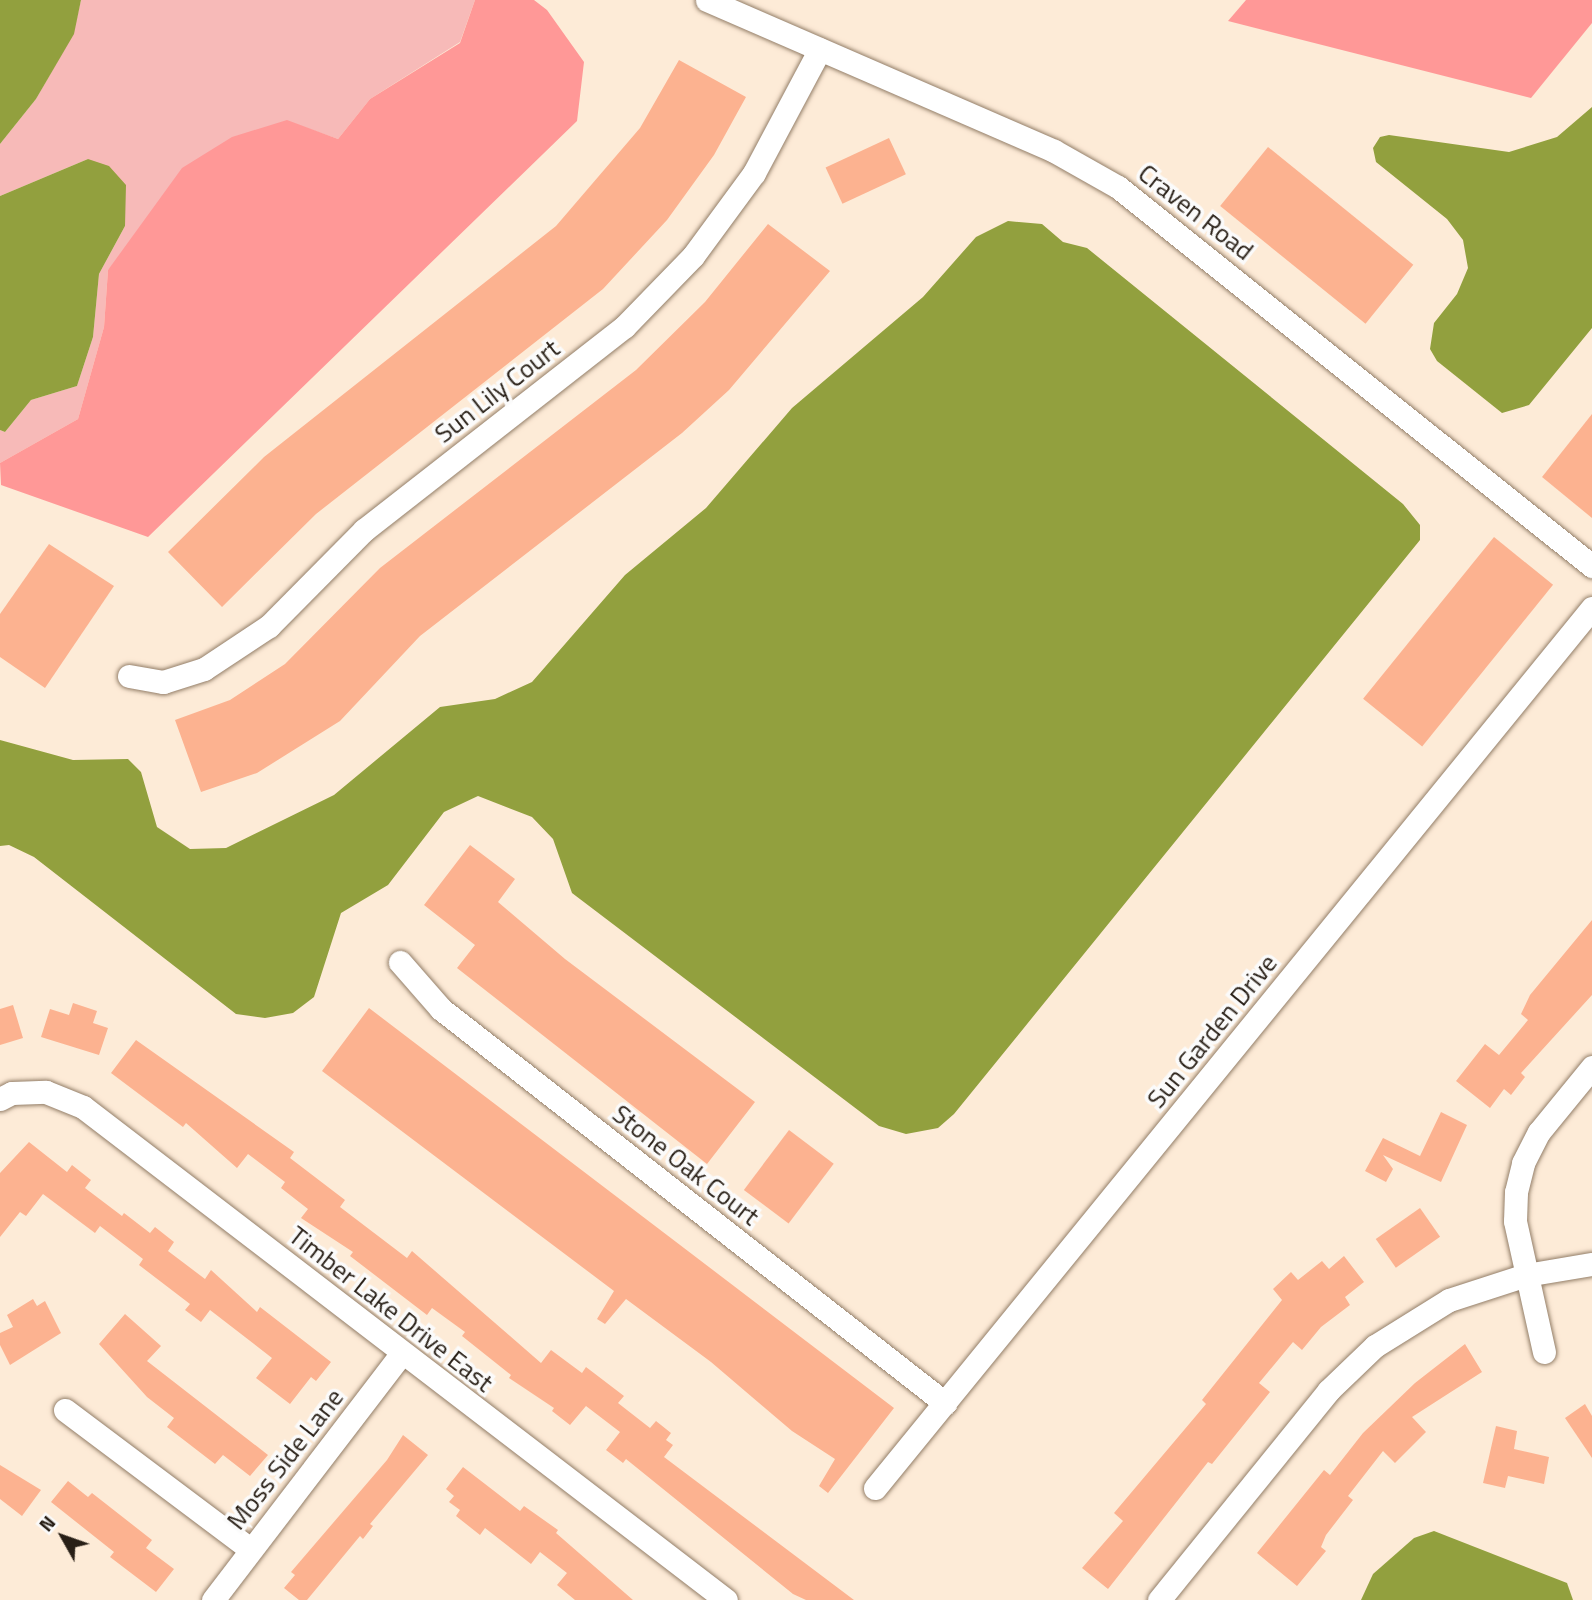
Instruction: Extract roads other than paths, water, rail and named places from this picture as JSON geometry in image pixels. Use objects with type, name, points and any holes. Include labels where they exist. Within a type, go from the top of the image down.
[{"type":"street","name":"Craven Road","points":[[707,0],[1054,151],[1118,187],[1592,566]]},
{"type":"street","name":"Sun Lily Court","points":[[129,676],[163,682],[204,669],[269,626],[364,530],[624,327],[693,256],[754,173],[820,49]]},
{"type":"street","name":"Sun Garden Drive","points":[[875,1488],[1592,608]]},
{"type":"street","name":"Stone Oak Court","points":[[400,962],[441,1009],[945,1403]]},
{"type":"street","points":[[1544,1352],[1515,1221],[1523,1163],[1539,1132],[1592,1067]]},
{"type":"street","name":"Timber Lake Drive East","points":[[6,1096],[46,1091],[83,1107],[726,1600]]},
{"type":"street","points":[[1159,1600],[1328,1391],[1375,1346],[1449,1300],[1526,1275],[1592,1264]]},
{"type":"street","name":"Moss Side Lane","points":[[213,1600],[402,1353]]},
{"type":"street","points":[[65,1410],[250,1549]]}]
